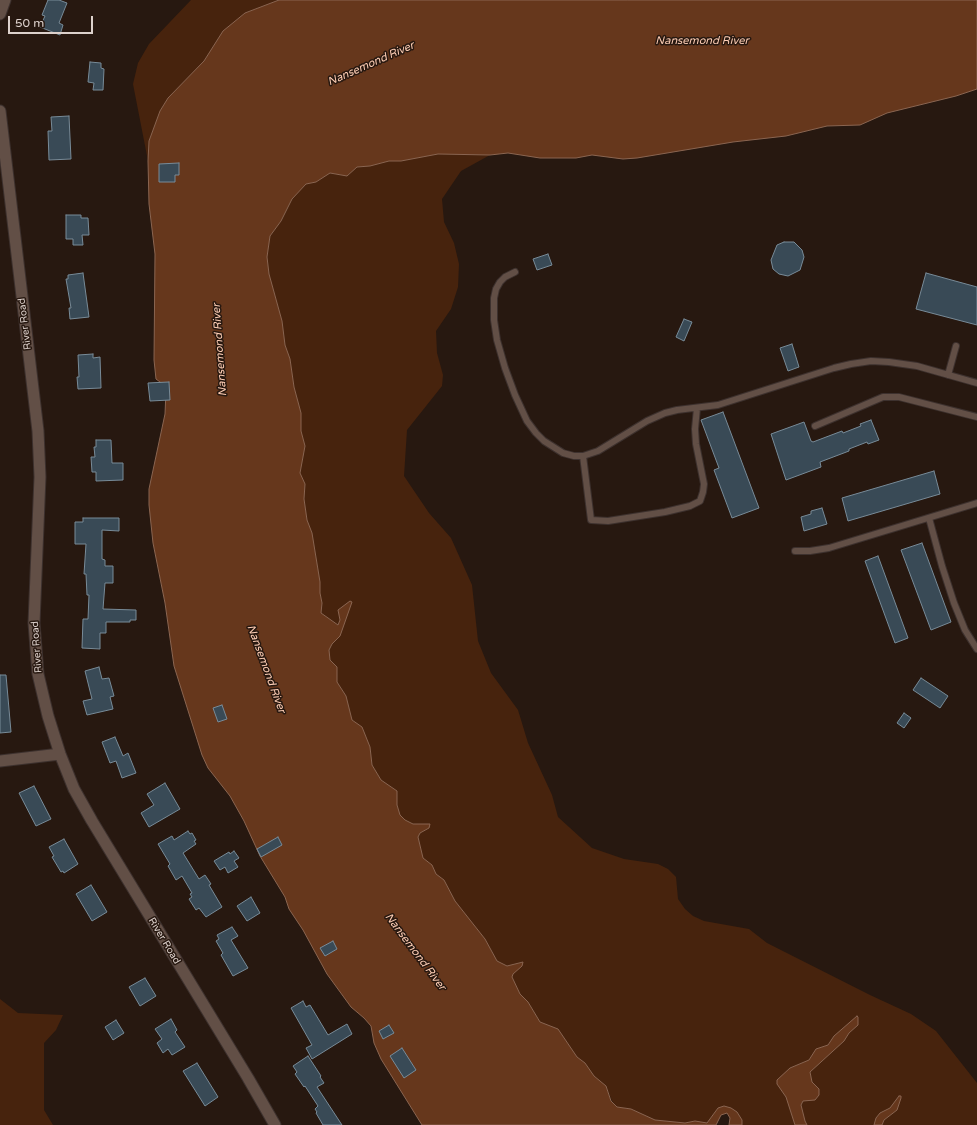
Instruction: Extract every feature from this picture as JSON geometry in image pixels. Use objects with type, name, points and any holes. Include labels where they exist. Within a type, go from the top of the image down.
[{"type":"street","points":[[0,14],[5,0]]},
{"type":"street","name":"River Road","points":[[0,111],[26,342],[34,386],[38,432],[40,477],[34,623],[38,674],[46,709],[60,754],[74,789],[275,1125]]},
{"type":"street","points":[[0,761],[60,754]]},
{"type":"lane","points":[[515,272],[505,277],[496,289],[494,298],[494,320],[497,340],[505,368],[527,421],[544,441],[563,454],[584,456],[598,451],[647,421],[665,413],[718,405],[851,364],[871,361],[917,366],[977,384]]},
{"type":"lane","points":[[948,375],[956,346]]},
{"type":"lane","points":[[815,426],[883,397],[899,397],[977,417]]},
{"type":"lane","points":[[584,456],[591,520],[608,521],[664,512],[690,506],[700,501],[704,484],[696,444],[695,429],[697,408]]},
{"type":"lane","points":[[795,551],[810,551],[829,548],[977,503]]},
{"type":"lane","points":[[929,518],[954,603],[965,630],[977,649]]},
{"type":"shaded area","points":[[191,0],[279,0],[245,13],[224,31],[204,61],[168,98],[160,111],[149,141],[148,161],[133,84],[138,63],[149,44]]},
{"type":"shaded area","points":[[438,154],[490,155],[461,171],[442,199],[444,222],[454,243],[459,264],[458,287],[451,309],[436,331],[437,353],[443,375],[442,386],[407,430],[404,476],[429,513],[451,538],[472,585],[478,641],[491,673],[518,710],[528,743],[552,795],[558,817],[592,848],[624,859],[658,864],[668,869],[676,877],[678,899],[685,909],[693,916],[704,921],[749,929],[767,943],[911,1014],[936,1031],[977,1083],[977,1125],[882,1125],[884,1120],[897,1110],[890,1108],[880,1113],[876,1118],[874,1125],[807,1125],[801,1105],[803,1101],[819,1095],[819,1089],[812,1082],[810,1072],[844,1041],[849,1033],[858,1025],[857,1017],[834,1036],[828,1045],[817,1049],[809,1060],[790,1068],[777,1084],[786,1096],[795,1125],[742,1125],[742,1120],[718,1108],[707,1123],[695,1121],[685,1123],[655,1120],[631,1109],[617,1107],[612,1101],[606,1086],[594,1076],[585,1063],[577,1057],[558,1030],[540,1022],[528,1002],[520,994],[512,977],[521,966],[522,962],[507,966],[497,961],[485,939],[455,901],[444,880],[436,874],[432,865],[423,858],[418,837],[420,833],[429,828],[413,824],[405,820],[400,815],[397,805],[397,791],[381,780],[372,765],[370,747],[362,728],[352,720],[346,696],[337,682],[337,667],[330,660],[329,650],[332,644],[340,636],[340,620],[338,625],[321,613],[322,603],[320,582],[312,533],[307,520],[304,499],[305,484],[300,473],[305,446],[301,431],[301,413],[294,387],[290,359],[285,345],[282,321],[269,274],[267,257],[270,236],[281,221],[292,199],[306,183],[316,182],[330,173],[347,176],[357,167]]},
{"type":"shaded area","points":[[0,999],[18,1013],[63,1015],[56,1030],[44,1043],[44,1110],[53,1125],[0,1125]]},
{"type":"water","name":"Nansemond River","points":[[279,0],[977,0],[977,89],[956,96],[887,113],[860,125],[827,126],[786,136],[733,142],[637,158],[623,159],[592,155],[576,158],[540,158],[508,153],[490,155],[438,154],[357,167],[347,176],[330,173],[316,182],[306,184],[292,199],[281,221],[270,236],[267,257],[269,274],[282,321],[285,345],[290,359],[294,387],[301,413],[301,431],[305,446],[300,473],[305,484],[304,499],[307,520],[312,533],[320,582],[322,603],[321,613],[338,625],[340,620],[338,610],[350,601],[352,602],[340,636],[332,644],[329,650],[330,660],[337,667],[337,682],[346,696],[352,720],[362,727],[370,747],[372,765],[381,780],[397,791],[397,805],[400,815],[405,820],[413,824],[430,824],[429,828],[420,833],[418,837],[423,858],[432,865],[436,874],[444,880],[455,901],[485,939],[497,961],[507,966],[523,962],[522,966],[513,974],[512,977],[520,994],[528,1002],[540,1022],[558,1029],[577,1057],[585,1063],[594,1076],[606,1086],[611,1101],[617,1107],[631,1109],[655,1120],[685,1123],[695,1121],[707,1123],[718,1108],[724,1106],[737,1112],[742,1120],[742,1125],[729,1125],[730,1118],[727,1113],[721,1115],[716,1125],[422,1125],[381,1059],[374,1043],[371,1026],[351,1007],[327,974],[303,930],[289,909],[285,897],[260,856],[244,821],[230,796],[208,768],[202,755],[174,666],[165,603],[153,543],[149,505],[149,489],[165,414],[166,391],[164,385],[156,379],[154,360],[155,254],[149,204],[149,141],[160,111],[168,98],[204,61],[223,31],[245,13]]},
{"type":"water","points":[[857,1016],[858,1025],[849,1033],[844,1041],[810,1072],[812,1082],[819,1089],[819,1095],[815,1100],[803,1101],[801,1105],[807,1125],[795,1125],[786,1097],[777,1084],[777,1080],[790,1068],[809,1060],[816,1049],[828,1045],[834,1036]]},
{"type":"water","points":[[899,1096],[901,1096],[901,1098],[897,1110],[884,1120],[882,1125],[874,1125],[876,1118],[880,1113],[890,1108]]},
{"type":"building","points":[[48,0],[59,0],[67,3],[59,23],[63,25],[60,35],[40,27],[45,16],[42,15]]},
{"type":"building","points":[[90,62],[101,63],[101,68],[104,69],[103,90],[93,90],[94,83],[88,82]]},
{"type":"building","points":[[69,116],[71,159],[49,160],[48,131],[52,131],[51,117]]},
{"type":"building","points":[[179,163],[179,175],[175,175],[175,182],[159,182],[159,164]]},
{"type":"building","points":[[66,215],[81,215],[81,218],[88,218],[89,235],[82,235],[83,245],[73,245],[73,239],[66,239]]},
{"type":"building","points":[[784,242],[794,242],[802,250],[804,257],[800,270],[788,276],[779,274],[773,269],[771,260],[777,245]]},
{"type":"building","points":[[548,254],[552,265],[537,270],[533,259]]},
{"type":"building","points":[[83,273],[89,317],[70,319],[69,308],[71,308],[66,279],[68,279],[68,275]]},
{"type":"building","points":[[926,273],[977,287],[977,325],[916,309]]},
{"type":"building","points":[[684,319],[692,322],[684,341],[676,337]]},
{"type":"building","points":[[792,344],[799,367],[788,371],[780,348]]},
{"type":"building","points":[[93,354],[93,358],[100,357],[101,388],[78,389],[78,355]]},
{"type":"building","points":[[169,382],[170,400],[150,401],[148,383]]},
{"type":"building","points":[[723,412],[759,508],[732,518],[714,470],[719,468],[701,420]]},
{"type":"building","points":[[871,420],[879,440],[868,444],[867,442],[849,449],[849,451],[820,462],[821,467],[786,480],[771,434],[804,422],[811,441],[813,442],[842,431],[843,433],[861,426],[860,424]]},
{"type":"building","points":[[96,440],[111,440],[112,463],[123,463],[123,480],[96,481],[96,472],[92,472],[91,457],[95,457],[94,447],[96,447]]},
{"type":"building","points":[[934,471],[940,494],[848,521],[842,498]]},
{"type":"building","points":[[822,508],[827,524],[804,531],[801,517],[811,514],[811,511]]},
{"type":"building","points":[[83,518],[119,518],[119,531],[102,530],[102,559],[105,560],[105,566],[113,566],[113,583],[105,583],[103,609],[136,610],[136,620],[130,620],[130,622],[106,622],[106,633],[100,633],[100,649],[82,648],[83,619],[88,619],[89,595],[87,595],[86,574],[84,574],[86,544],[75,544],[75,522],[83,522]]},
{"type":"building","points":[[922,543],[951,622],[931,630],[901,550]]},
{"type":"building","points":[[878,556],[908,638],[895,643],[865,561]]},
{"type":"building","points":[[99,667],[102,679],[109,678],[114,696],[110,697],[113,709],[87,715],[83,701],[92,699],[85,671]]},
{"type":"building","points":[[0,675],[6,675],[11,732],[0,733]]},
{"type":"building","points":[[921,678],[948,696],[940,708],[913,690]]},
{"type":"building","points":[[222,705],[227,719],[218,722],[213,708]]},
{"type":"building","points":[[904,713],[911,718],[904,728],[897,723]]},
{"type":"building","points":[[115,737],[123,756],[128,753],[136,773],[122,778],[116,761],[110,763],[102,742]]},
{"type":"building","points":[[165,783],[180,809],[149,827],[141,813],[154,805],[147,794]]},
{"type":"building","points":[[34,786],[51,819],[36,826],[19,793]]},
{"type":"building","points":[[188,831],[190,834],[192,833],[196,840],[194,841],[196,844],[183,853],[199,879],[205,875],[222,907],[206,917],[199,908],[196,910],[189,899],[192,897],[190,894],[192,893],[182,876],[176,880],[168,866],[170,864],[158,844],[172,836],[174,840]]},
{"type":"building","points":[[278,837],[282,845],[261,857],[257,849]]},
{"type":"building","points":[[64,839],[78,864],[64,873],[63,871],[61,872],[52,857],[54,856],[49,847]]},
{"type":"building","points":[[234,851],[239,858],[234,861],[238,867],[228,873],[225,867],[220,870],[214,861],[229,852],[230,854]]},
{"type":"building","points":[[91,885],[107,912],[92,921],[76,894]]},
{"type":"building","points":[[251,897],[260,913],[247,921],[237,906]]},
{"type":"building","points":[[232,927],[238,936],[231,940],[248,968],[233,976],[221,955],[223,953],[216,941],[219,939],[217,935]]},
{"type":"building","points":[[333,941],[337,949],[325,956],[320,948]]},
{"type":"building","points":[[145,978],[156,996],[140,1006],[129,987]]},
{"type":"building","points":[[303,1001],[306,1007],[310,1005],[328,1035],[347,1024],[352,1034],[312,1059],[306,1048],[312,1045],[291,1008]]},
{"type":"building","points":[[171,1019],[177,1030],[175,1032],[185,1047],[172,1055],[168,1049],[163,1053],[157,1043],[162,1039],[155,1029]]},
{"type":"building","points":[[116,1020],[124,1033],[113,1040],[105,1027]]},
{"type":"building","points":[[389,1025],[394,1033],[383,1039],[379,1031]]},
{"type":"building","points":[[402,1048],[416,1070],[404,1078],[390,1056]]},
{"type":"building","points":[[308,1056],[324,1083],[317,1087],[342,1125],[323,1125],[316,1113],[317,1112],[315,1109],[318,1106],[295,1074],[297,1072],[293,1066]]},
{"type":"building","points":[[197,1063],[218,1097],[205,1106],[183,1071]]}]
